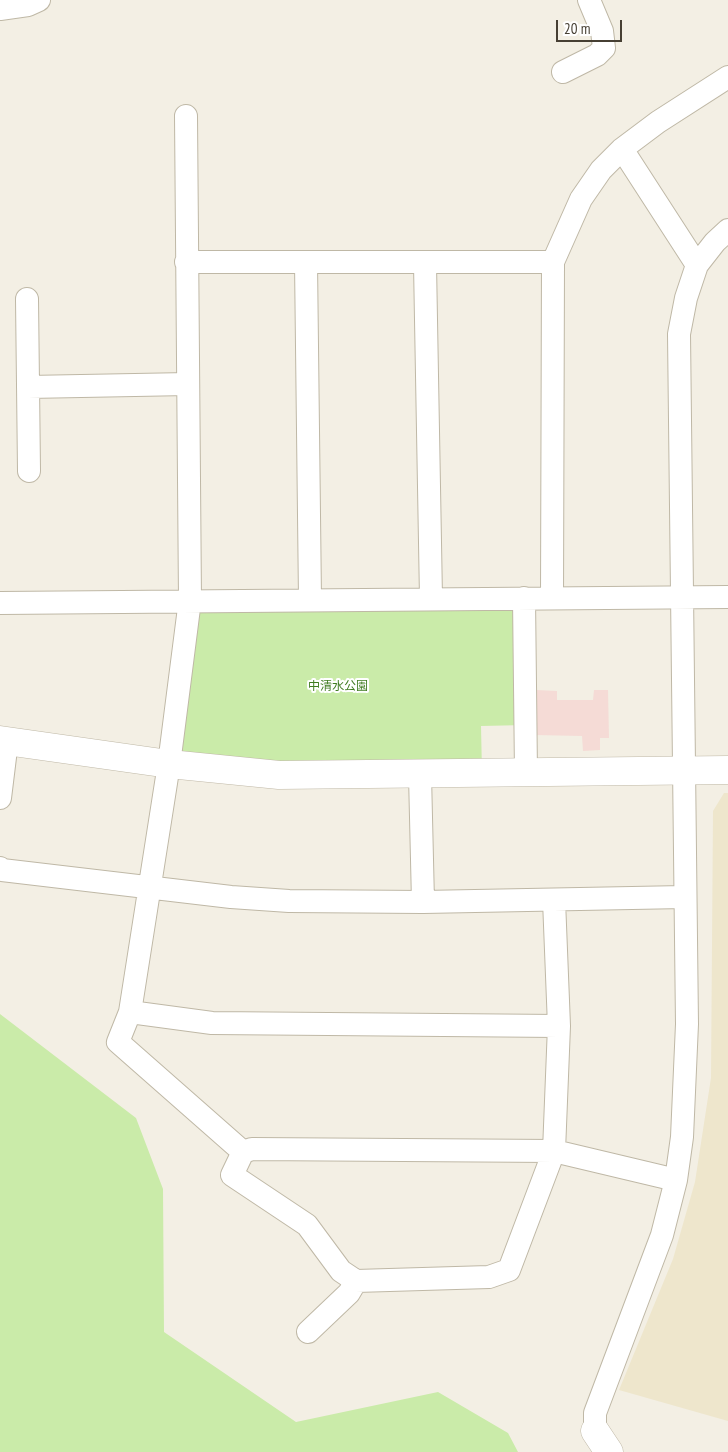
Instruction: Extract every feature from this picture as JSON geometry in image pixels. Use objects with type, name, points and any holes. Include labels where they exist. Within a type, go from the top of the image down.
[{"type":"street","points":[[0,9],[28,5],[39,0]]},
{"type":"street","points":[[563,72],[597,55],[604,48],[595,2]]},
{"type":"street","points":[[552,598],[553,262],[581,198],[601,170],[622,149],[658,122],[728,77]]},
{"type":"street","points":[[186,116],[190,600],[168,764],[130,1012],[118,1042],[243,1152]]},
{"type":"street","points":[[622,149],[698,265]]},
{"type":"street","points":[[602,1442],[595,1413],[662,1235],[676,1180],[687,1071],[679,334],[686,298],[698,265],[715,242],[728,230]]},
{"type":"street","points":[[186,262],[425,264],[553,262]]},
{"type":"street","points":[[306,262],[310,599]]},
{"type":"street","points":[[425,264],[431,598]]},
{"type":"street","points":[[27,299],[29,471]]},
{"type":"street","points":[[28,388],[188,384]]},
{"type":"street","points":[[0,603],[728,597]]},
{"type":"street","points":[[524,598],[526,773]]},
{"type":"street","points":[[0,798],[4,740],[168,764],[279,775],[420,775],[728,770]]},
{"type":"street","points":[[420,775],[423,902]]},
{"type":"street","points":[[0,868],[2,870],[288,902],[423,902],[684,897]]},
{"type":"street","points":[[554,900],[558,1026],[554,1151],[509,1270],[489,1277],[356,1281],[341,1271],[307,1225],[232,1175],[243,1152],[252,1149],[554,1151],[676,1180]]},
{"type":"street","points":[[130,1012],[212,1023],[558,1026]]},
{"type":"street","points":[[308,1332],[349,1293],[356,1281]]},
{"type":"shaded area","points":[[536,690],[557,691],[557,700],[593,700],[594,690],[608,690],[609,738],[600,738],[600,750],[583,751],[582,736],[534,735]]},
{"type":"shaded area","points":[[724,793],[728,793],[728,1421],[619,1390],[673,1259],[695,1182],[711,1078],[713,811]]},
{"type":"green space","name":"中清水公園","points":[[524,598],[526,725],[481,726],[482,773],[169,764],[190,600]]},
{"type":"green space","points":[[0,1014],[136,1118],[163,1189],[164,1332],[296,1422],[438,1392],[508,1433],[518,1452],[0,1452]]}]
